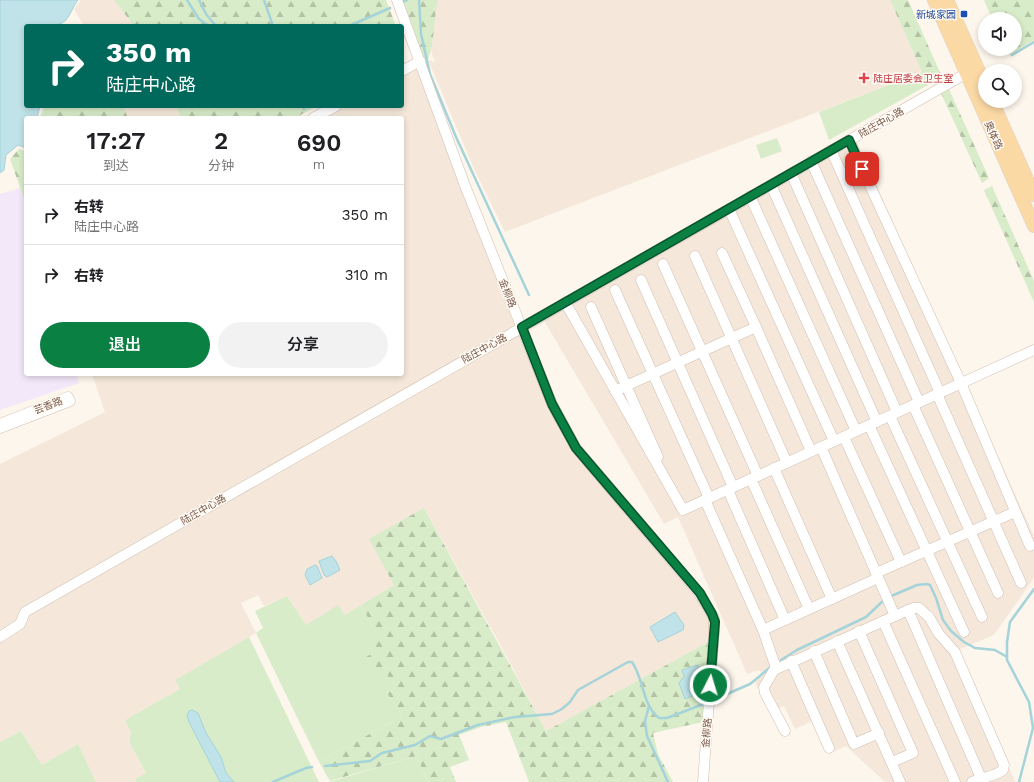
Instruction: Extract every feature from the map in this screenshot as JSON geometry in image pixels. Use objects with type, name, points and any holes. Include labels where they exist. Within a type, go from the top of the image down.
[{"type":"main road","name":"奥体路","points":[[934,0],[972,70],[978,77]]},
{"type":"main road","name":"奥体路","points":[[947,0],[972,70],[1034,226]]},
{"type":"main road","name":"奥体路","points":[[995,108],[1034,196]]},
{"type":"street","name":"金柳路","points":[[397,0],[464,183],[552,404],[576,448],[693,586],[712,614],[715,622],[702,782]]},
{"type":"street","points":[[404,70],[420,62]]},
{"type":"street","name":"陆庄中心路","points":[[0,637],[20,624],[25,612],[972,70]]},
{"type":"street","points":[[317,116],[332,108]]},
{"type":"street","points":[[849,140],[961,383],[1030,546]]},
{"type":"street","points":[[831,150],[1021,583]]},
{"type":"street","points":[[811,162],[970,532],[998,593]]},
{"type":"street","points":[[791,173],[947,542],[982,617]]},
{"type":"street","points":[[771,185],[927,550],[964,632]]},
{"type":"street","points":[[750,196],[856,431]]},
{"type":"street","points":[[729,209],[839,439],[901,562]]},
{"type":"street","points":[[722,253],[812,451]]},
{"type":"street","points":[[695,256],[786,463]]},
{"type":"street","points":[[663,264],[703,351],[808,609]]},
{"type":"street","points":[[641,280],[731,488],[785,620]]},
{"type":"street","points":[[615,290],[653,374],[763,630],[776,668]]},
{"type":"street","points":[[566,302],[683,510],[1034,350]]},
{"type":"street","points":[[591,307],[657,452],[657,464]]},
{"type":"street","points":[[616,391],[756,327]]},
{"type":"street","name":"芸香路","points":[[0,424],[68,397],[70,401],[0,428]]},
{"type":"street","points":[[821,447],[894,616]]},
{"type":"street","points":[[774,468],[832,599]]},
{"type":"street","points":[[763,630],[832,599],[901,562],[1015,512]]},
{"type":"street","points":[[785,731],[765,693],[764,687],[770,675],[776,668],[908,610],[919,608],[924,612],[939,634],[955,652],[1004,765],[1003,770],[998,774],[976,780],[908,610]]},
{"type":"street","points":[[883,621],[955,782]]},
{"type":"street","points":[[859,631],[913,753],[892,762]]},
{"type":"street","points":[[837,641],[900,782]]},
{"type":"street","points":[[814,651],[854,744],[879,733]]},
{"type":"street","points":[[791,661],[829,748]]},
{"type":"shaded area","points":[[81,0],[114,0],[132,24],[83,24],[74,9]]},
{"type":"shaded area","points":[[438,0],[890,0],[922,72],[505,232],[474,169],[428,60],[435,62],[431,51],[433,18]]},
{"type":"shaded area","points":[[419,68],[551,410],[702,605],[710,619],[710,641],[546,731],[502,648],[424,508],[394,585],[345,615],[338,606],[306,625],[287,596],[264,606],[258,595],[241,603],[256,633],[175,680],[180,689],[125,720],[131,731],[129,742],[146,774],[135,779],[136,782],[96,782],[78,744],[42,765],[21,731],[0,742],[0,464],[105,412],[93,376],[404,376],[404,116],[327,116],[342,108],[404,108],[404,75]]},
{"type":"shaded area","points":[[124,108],[177,108],[180,116],[127,116]]},
{"type":"shaded area","points":[[857,142],[1034,536],[1034,578],[994,635],[958,650],[1015,782],[885,782],[846,746],[829,754],[813,721],[795,729],[784,706],[771,712],[755,682],[762,675],[759,670],[747,674],[678,517],[664,524],[543,319]]},
{"type":"shaded area","points":[[20,188],[24,199],[24,376],[77,376],[79,383],[0,410],[0,194]]},
{"type":"green space","points":[[114,0],[386,0],[395,24],[132,24]]},
{"type":"green space","points":[[401,0],[438,0],[432,46],[428,60],[423,60]]},
{"type":"green space","points":[[890,0],[908,0],[942,77],[930,83],[926,81]]},
{"type":"green space","points":[[984,0],[1034,0],[1034,40],[1022,47],[1022,12],[989,12]]},
{"type":"green space","points":[[922,72],[928,85],[829,140],[819,112]]},
{"type":"green space","points":[[948,87],[989,178],[982,183],[940,91]]},
{"type":"green space","points":[[43,108],[124,108],[127,116],[41,116]]},
{"type":"green space","points":[[177,108],[313,108],[299,116],[180,116]]},
{"type":"green space","points":[[777,138],[782,151],[761,159],[756,145]]},
{"type":"green space","points":[[19,149],[24,150],[24,198],[10,159]]},
{"type":"green space","points":[[992,186],[1034,281],[1034,302],[984,190]]},
{"type":"green space","points":[[424,508],[546,731],[710,641],[703,722],[653,733],[658,754],[673,782],[529,782],[506,722],[481,727],[459,735],[469,760],[450,767],[456,782],[429,782],[416,756],[330,781],[318,760],[330,756],[402,716],[387,693],[395,689],[387,674],[377,680],[366,657],[373,653],[367,642],[378,636],[361,605],[394,585],[369,539]]},
{"type":"green space","points":[[287,596],[306,625],[338,605],[345,615],[361,605],[378,636],[373,653],[366,658],[387,674],[395,689],[387,693],[402,716],[330,756],[318,760],[256,633],[263,628],[255,611]]},
{"type":"green space","points":[[249,637],[319,782],[136,782],[135,779],[146,773],[129,742],[131,732],[125,720],[180,689],[175,680]]},
{"type":"green space","points":[[21,731],[42,765],[78,744],[96,782],[0,782],[0,742]]},
{"type":"green space","points":[[416,756],[429,782],[329,782]]},
{"type":"water","points":[[0,0],[78,0],[68,18],[63,23],[24,24],[24,108],[40,108],[38,116],[24,116],[24,147],[18,145],[6,155],[4,170],[0,173]]},
{"type":"water","points":[[332,556],[340,570],[327,577],[324,575],[319,561]]},
{"type":"water","points":[[315,565],[317,566],[322,578],[310,585],[305,575],[307,569]]},
{"type":"water","points":[[675,612],[684,625],[683,630],[658,642],[650,627]]},
{"type":"water","points":[[698,665],[697,694],[685,699],[679,683],[684,676],[682,670]]},
{"type":"water","points":[[192,710],[198,713],[206,733],[221,757],[226,773],[234,782],[220,782],[189,722],[187,715],[189,711]]},
{"type":"waterway","points":[[187,0],[199,19],[206,24]]},
{"type":"waterway","points":[[199,0],[206,14],[214,24]]},
{"type":"waterway","points":[[264,0],[272,24]]},
{"type":"waterway","points":[[402,2],[407,0]]},
{"type":"waterway","points":[[419,0],[421,34],[430,74],[456,137],[529,295]]},
{"type":"waterway","points":[[354,24],[390,8]]},
{"type":"waterway","points":[[1022,49],[1034,42]]},
{"type":"waterway","points":[[889,597],[917,585],[930,585],[943,620],[951,631],[964,642],[975,648],[995,650],[1007,657]]},
{"type":"waterway","points":[[1019,782],[1033,728],[1029,702],[1007,660],[1007,642],[1010,622],[1034,589]]},
{"type":"waterway","points":[[781,660],[797,650],[866,617],[885,599]]},
{"type":"waterway","points":[[325,766],[370,761],[382,753],[415,745],[430,736],[441,739],[478,725],[515,717],[552,714],[562,709],[570,702],[578,690],[628,662],[632,662],[636,669],[649,706],[653,713],[659,718],[667,718],[706,703]]},
{"type":"waterway","points":[[711,701],[750,684],[772,666]]},
{"type":"waterway","points":[[649,706],[645,721],[647,736],[668,782]]},
{"type":"waterway","points":[[273,782],[306,768],[312,767]]},
{"type":"place","name":"新城家园","points":[[964,14]]},
{"type":"place","name":"陆庄居委会卫生室","points":[[864,78]]},
{"type":"route","points":[[710,685],[715,622],[708,606],[700,593],[576,448],[552,404],[522,327],[849,140],[862,169]]}]
